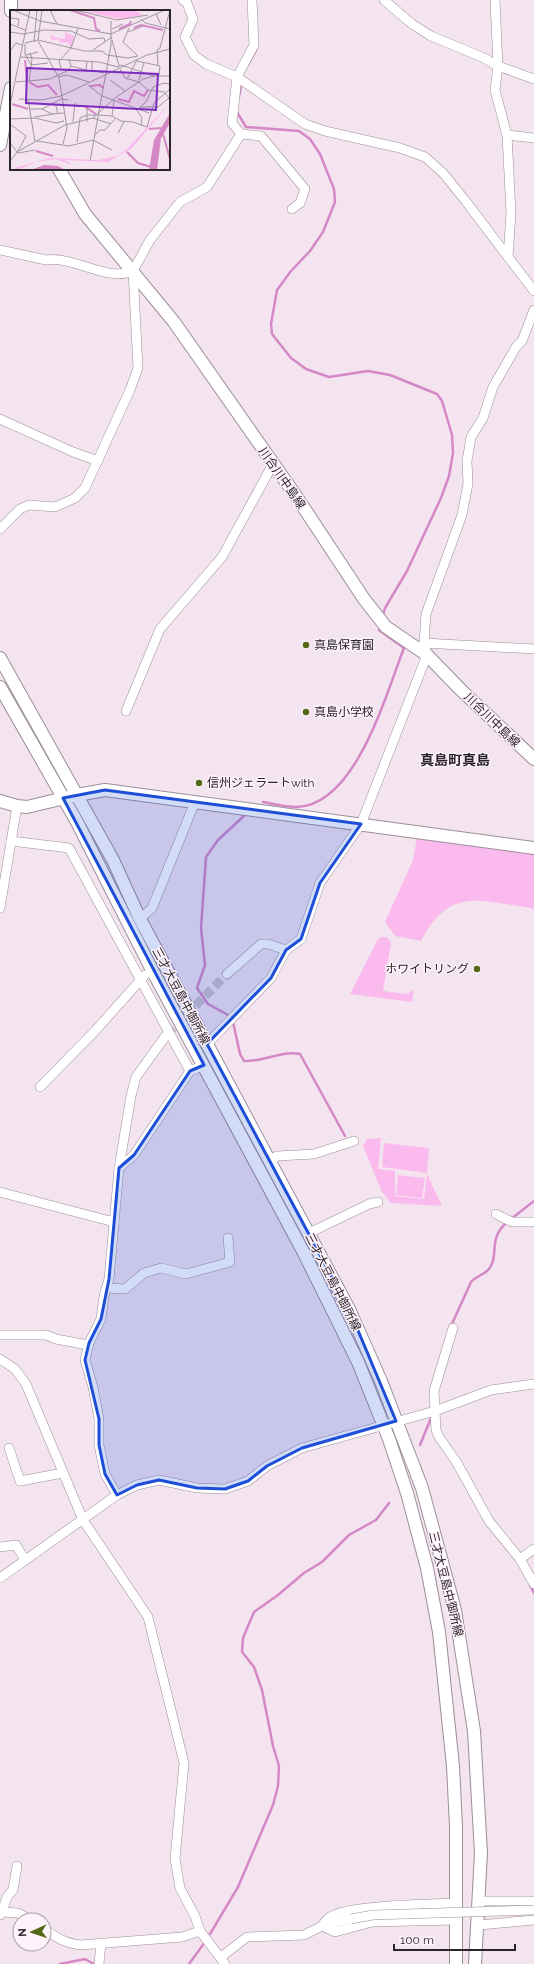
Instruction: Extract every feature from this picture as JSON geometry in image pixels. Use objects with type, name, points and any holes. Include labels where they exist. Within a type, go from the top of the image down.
[{"type":"main road","points":[[0,142],[10,93]]},
{"type":"main road","name":"川合川中島線","points":[[60,170],[85,214],[174,322],[273,464],[364,599],[386,627],[426,649],[461,690],[534,759]]},
{"type":"main road","name":"三才大豆島中御所線","points":[[0,658],[113,860],[140,919],[349,1309],[381,1381],[422,1488],[454,1610],[474,1731],[479,1795],[481,1853],[479,1925],[475,1964]]},
{"type":"main road","name":"三才大豆島中御所線","points":[[0,687],[63,798],[152,970],[308,1260],[358,1362],[389,1439],[407,1493],[421,1545],[440,1632],[453,1766],[456,1827],[456,1964]]},
{"type":"main road","points":[[0,801],[27,807],[105,790],[534,848]]},
{"type":"street","points":[[183,0],[187,3],[193,19],[185,37],[194,55],[206,64],[237,77],[305,124],[325,131],[400,148],[425,158],[443,173],[489,230],[534,292]]},
{"type":"street","points":[[252,0],[254,45],[237,77],[232,123],[241,134],[261,136],[305,189],[302,205],[292,209]]},
{"type":"street","points":[[384,0],[412,24],[431,36],[482,57],[498,66],[534,79]]},
{"type":"street","points":[[495,0],[498,66],[495,90],[507,135],[511,213],[508,257]]},
{"type":"street","points":[[0,528],[20,509],[29,505],[55,508],[75,498],[85,488],[138,368],[133,271],[150,240],[180,202],[208,187],[241,134]]},
{"type":"street","points":[[507,135],[534,138]]},
{"type":"street","points":[[0,250],[46,260],[54,259],[78,263],[101,271],[125,274],[133,271]]},
{"type":"street","points":[[207,1044],[271,978],[286,950],[301,939],[320,883],[362,824],[426,649],[426,614],[462,515],[468,484],[466,461],[471,437],[483,418],[493,387],[516,347],[522,341],[534,310]]},
{"type":"street","points":[[0,419],[73,452],[98,461]]},
{"type":"street","points":[[126,711],[160,629],[222,557],[273,464]]},
{"type":"street","points":[[426,649],[534,649]]},
{"type":"street","points":[[140,919],[152,908],[195,802]]},
{"type":"street","points":[[0,908],[17,806]]},
{"type":"street","points":[[11,841],[69,848],[190,1070]]},
{"type":"street","points":[[227,974],[261,944],[268,944],[286,950]]},
{"type":"street","points":[[40,1087],[95,1031],[141,978],[152,970]]},
{"type":"street","points":[[117,1495],[105,1474],[99,1445],[99,1419],[93,1387],[85,1360],[88,1345],[101,1320],[106,1288],[109,1279],[119,1168],[126,1121],[136,1077],[167,1034]]},
{"type":"street","points":[[119,1168],[134,1155],[190,1070],[204,1065]]},
{"type":"street","points":[[270,1160],[277,1156],[314,1154],[354,1141]]},
{"type":"street","points":[[0,1192],[114,1222]]},
{"type":"street","points":[[309,1233],[369,1204],[378,1202]]},
{"type":"street","points":[[496,1214],[509,1220],[534,1222]]},
{"type":"street","points":[[106,1288],[125,1289],[144,1274],[161,1268],[186,1274],[230,1262],[228,1238]]},
{"type":"street","points":[[453,1328],[434,1390],[436,1430],[464,1475],[489,1521],[520,1559],[534,1584]]},
{"type":"street","points":[[0,1335],[46,1335],[56,1339],[88,1345]]},
{"type":"street","points":[[0,1359],[15,1369],[26,1384],[83,1520],[148,1617],[184,1763],[175,1859],[180,1888],[195,1916],[200,1931],[223,1961],[247,1937],[304,1935],[322,1926],[373,1915],[534,1910]]},
{"type":"street","points":[[0,1578],[117,1495],[137,1485],[159,1480],[196,1488],[225,1489],[248,1481],[267,1466],[302,1448],[436,1410],[491,1390],[534,1384]]},
{"type":"street","points":[[9,1448],[20,1481],[63,1473]]},
{"type":"street","points":[[0,1547],[16,1545],[25,1560]]},
{"type":"street","points":[[520,1559],[534,1549]]},
{"type":"street","points":[[12,1913],[1,1914],[7,1897],[12,1890],[17,1866]]},
{"type":"street","points":[[480,1901],[534,1901]]},
{"type":"street","points":[[322,1926],[330,1917],[339,1913],[367,1908],[456,1903]]},
{"type":"street","points":[[322,1926],[335,1932],[372,1922],[455,1920]]},
{"type":"street","points":[[479,1925],[534,1920]]},
{"type":"street","points":[[52,1935],[67,1943],[81,1946],[101,1943],[182,1937],[200,1931]]},
{"type":"street","points":[[99,1964],[101,1943]]},
{"type":"highlighted area","points":[[105,790],[361,824],[320,883],[301,939],[286,950],[271,978],[207,1044],[349,1309],[396,1421],[302,1448],[267,1466],[248,1481],[225,1489],[197,1488],[159,1480],[137,1485],[117,1495],[105,1474],[99,1445],[99,1419],[85,1360],[89,1343],[101,1319],[109,1279],[119,1168],[134,1155],[190,1071],[204,1065],[63,798]]},
{"type":"shaded area","points":[[417,838],[534,854],[534,910],[531,908],[496,902],[467,901],[455,905],[443,912],[432,924],[421,941],[395,936],[385,922],[413,860]]},
{"type":"shaded area","points":[[381,937],[387,937],[391,943],[383,991],[407,994],[414,990],[412,1002],[350,994],[378,939]]},
{"type":"shaded area","points":[[381,1138],[378,1169],[395,1171],[395,1196],[424,1199],[427,1174],[442,1206],[391,1203],[382,1192],[363,1146],[367,1139]]},
{"type":"shaded area","points":[[384,1143],[429,1148],[427,1173],[382,1167]]},
{"type":"shaded area","points":[[398,1175],[425,1178],[422,1198],[396,1195]]},
{"type":"waterway","points":[[248,65],[256,50]]},
{"type":"waterway","points":[[239,97],[241,86]]},
{"type":"waterway","points":[[237,112],[246,127],[299,131],[310,139],[320,154],[334,189],[335,202],[323,232],[310,251],[291,271],[277,290],[271,324],[272,334],[291,358],[306,369],[329,377],[368,371],[390,375],[437,394],[442,401],[452,435],[453,453],[449,476],[441,498],[407,571],[385,608],[383,615]]},
{"type":"waterway","points":[[263,802],[297,807],[318,801],[336,788],[352,768],[366,744],[378,718],[404,648],[379,630]]},
{"type":"waterway","points":[[228,1015],[208,1004],[197,988],[205,965],[201,928],[206,857],[218,840],[245,815]]},
{"type":"waterway","points":[[233,1022],[240,1054],[244,1061],[259,1060],[293,1053],[300,1054],[345,1136]]},
{"type":"waterway","points":[[511,1219],[534,1201]]},
{"type":"waterway","points":[[451,1326],[471,1282],[489,1269],[494,1258],[495,1241],[497,1235],[507,1222]]},
{"type":"waterway","points":[[420,1445],[431,1418]]},
{"type":"waterway","points":[[210,1934],[238,1887],[273,1805],[278,1786],[279,1766],[273,1746],[262,1690],[254,1667],[242,1652],[243,1638],[254,1612],[278,1595],[304,1573],[322,1562],[349,1535],[376,1520],[389,1503]]},
{"type":"waterway","points":[[530,1585],[534,1593]]},
{"type":"waterway","points":[[189,1964],[205,1942]]},
{"type":"waterway","points":[[60,1964],[85,1959],[94,1964]]},
{"type":"tunnel","points":[[167,1034],[227,974]]},
{"type":"place","name":"真島保育園","points":[[306,645]]},
{"type":"place","name":"真島小学校","points":[[306,712]]},
{"type":"place","name":"信州ジェラートwith","points":[[199,783]]},
{"type":"place","name":"ホワイトリング","points":[[477,969]]},
{"type":"district","name":"真島町真島","points":[[455,760]]}]
